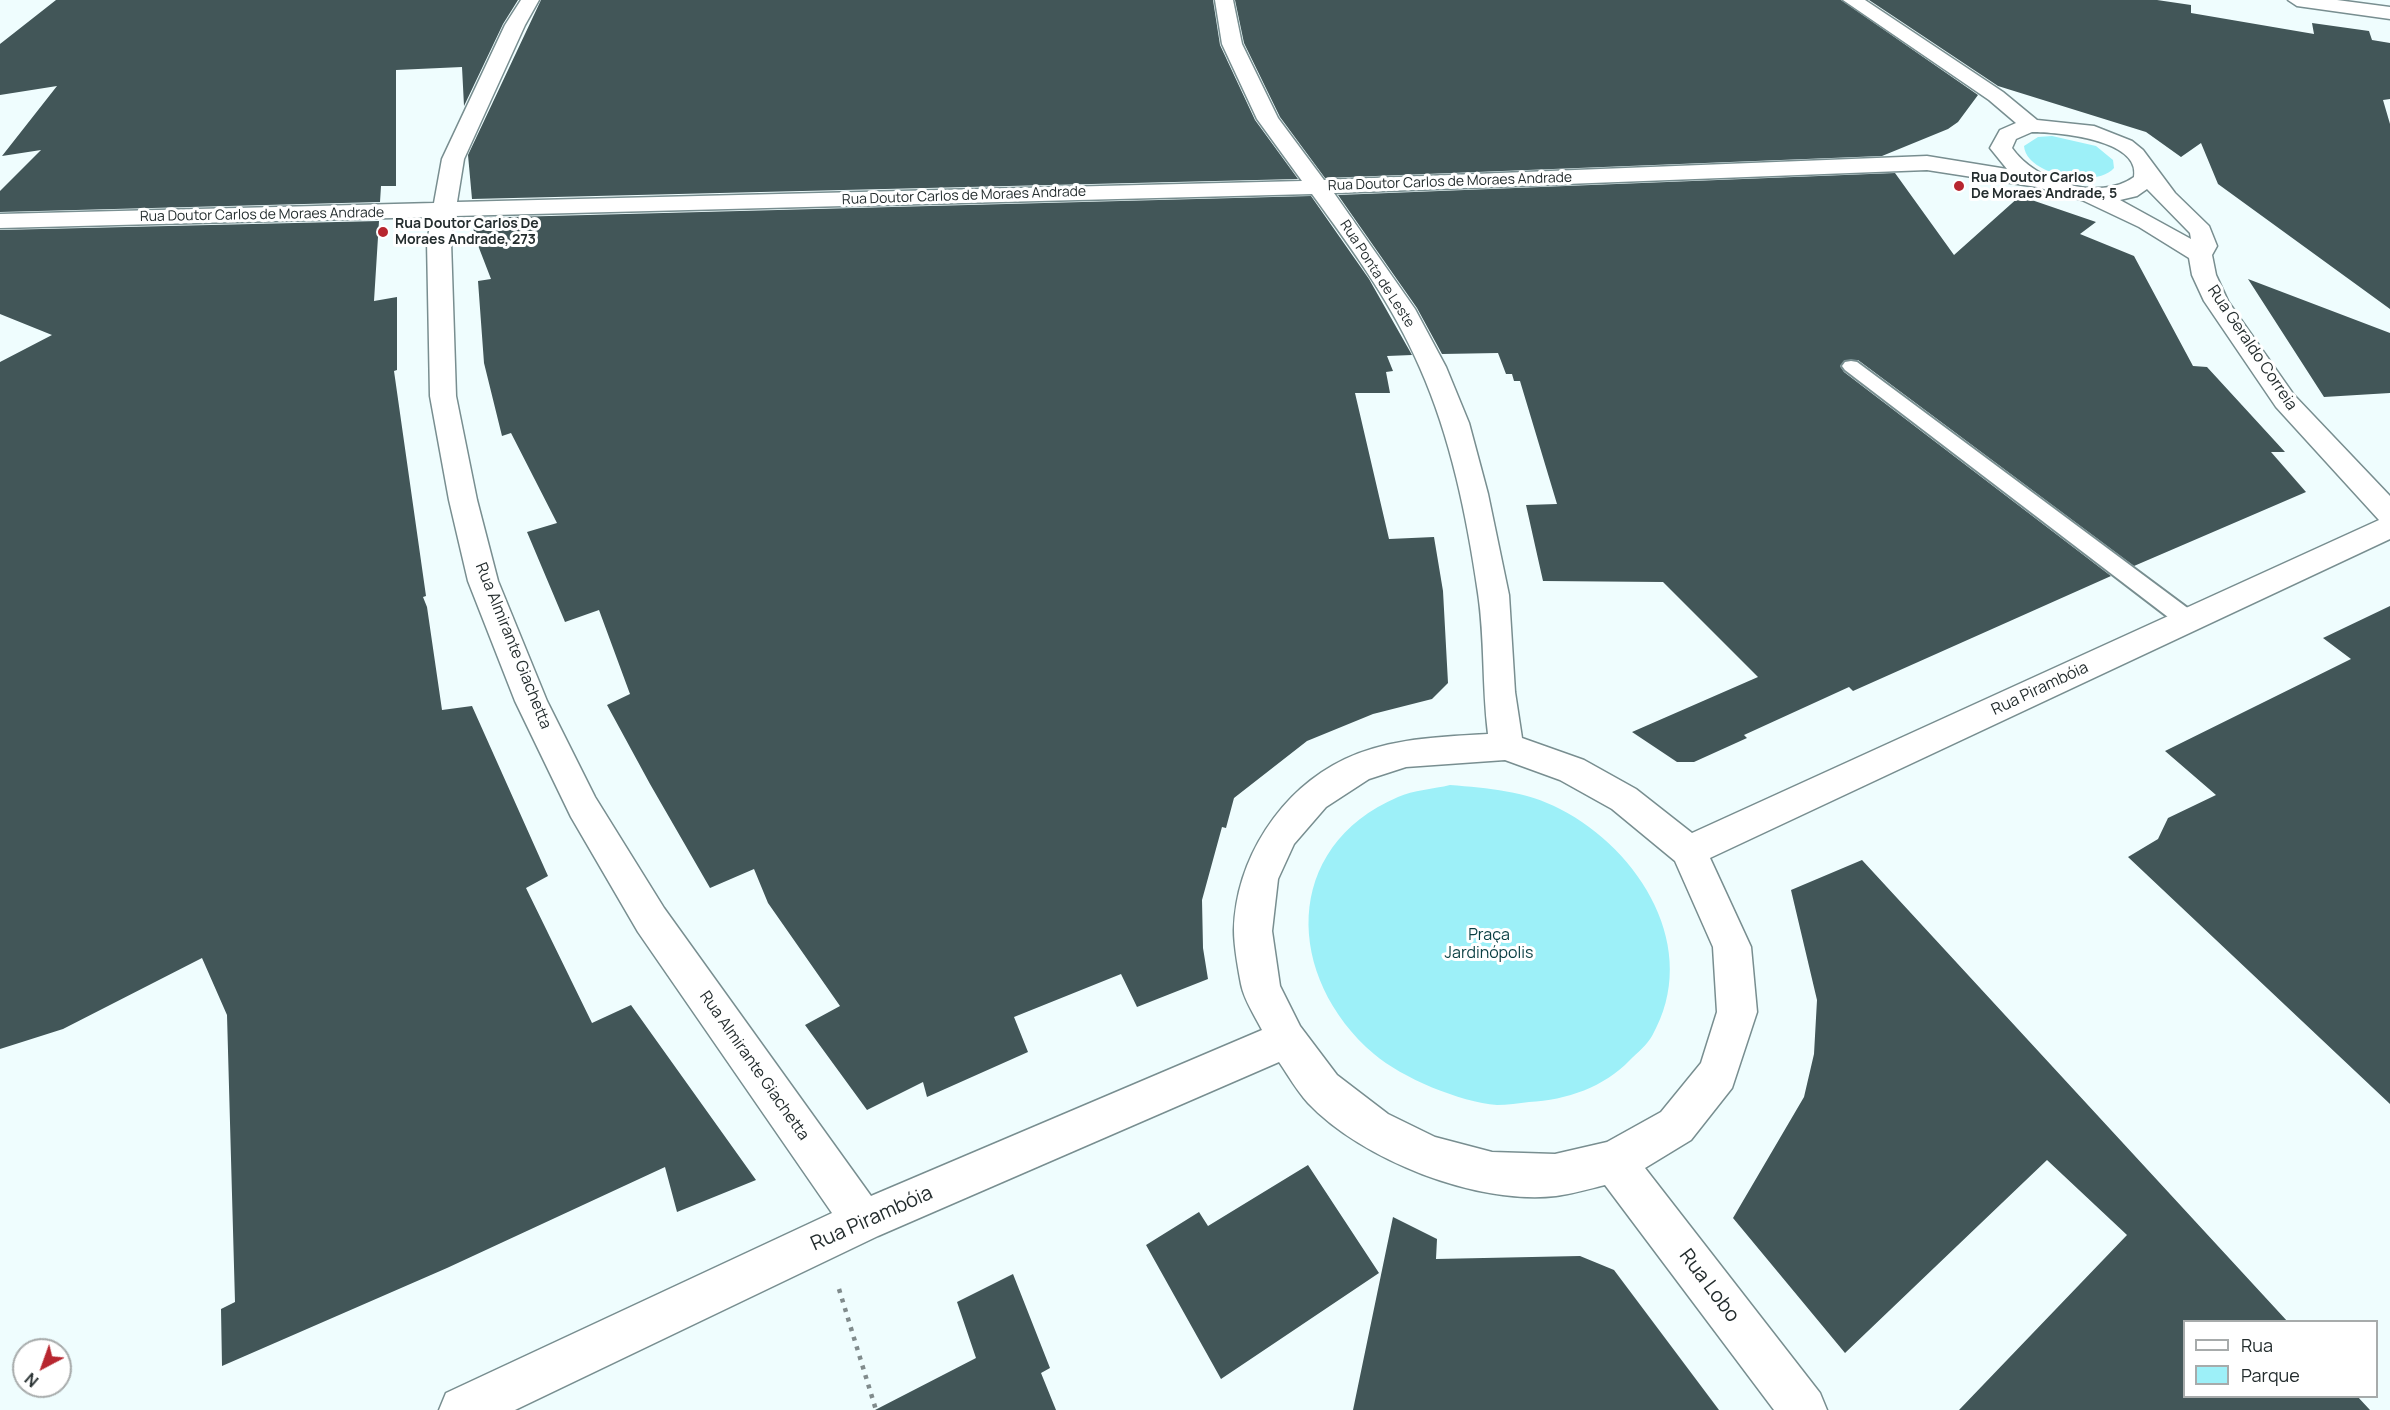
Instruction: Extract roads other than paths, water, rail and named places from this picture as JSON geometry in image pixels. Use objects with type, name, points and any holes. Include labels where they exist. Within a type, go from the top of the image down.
[{"type":"street","name":"Rua Almirante Giachetta","points":[[530,0],[509,36],[453,159],[439,241],[443,396],[463,500],[483,581],[531,701],[583,807],[651,920],[863,1221]]},
{"type":"street","name":"Rua Ponta de Leste","points":[[1224,0],[1232,44],[1263,108],[1317,187],[1368,255],[1403,309],[1433,366],[1455,423],[1474,495],[1494,595],[1499,692],[1506,746]]},
{"type":"street","points":[[1852,0],[1987,90],[2032,126]]},
{"type":"street","points":[[2297,0],[2390,13]]},
{"type":"street","name":"Rua Doutor Carlos de Moraes Andrade","points":[[1927,163],[2032,126]]},
{"type":"street","name":"Rua Geraldo Correia","points":[[2032,126],[2068,127],[2106,137],[2135,154],[2146,173],[2167,198],[2201,231],[2205,246],[2200,255],[2204,275],[2216,301],[2285,401],[2390,514]]},
{"type":"street","points":[[2008,134],[2002,140],[2001,148],[2004,157],[2013,166],[2039,181],[2120,207],[2152,224],[2200,255]]},
{"type":"street","name":"Rua Doutor Carlos de Moraes Andrade","points":[[0,221],[1317,187],[1927,163],[2039,181]]},
{"type":"street","points":[[2073,191],[2109,194],[2123,192],[2136,188],[2144,181],[2146,173]]},
{"type":"street","name":"Rua Pirambóia","points":[[1689,851],[2390,527]]},
{"type":"street","points":[[1506,746],[1572,770],[1624,799],[1689,851],[1732,947],[1737,1012],[1719,1074],[1676,1126],[1614,1162],[1555,1175],[1492,1173],[1430,1157],[1373,1128],[1323,1089],[1286,1039],[1262,987],[1253,931],[1260,879],[1281,834],[1314,797],[1358,769],[1406,753],[1506,746]]},
{"type":"street","name":"Rua Pirambóia","points":[[463,1410],[863,1221],[1286,1039]]},
{"type":"street","name":"Rua Lobo","points":[[1614,1162],[1803,1410]]},
{"type":"lane","points":[[1851,366],[2188,621]]},
{"type":"place","name":"Rua Doutor Carlos De Moraes Andrade, 5","points":[[1959,186]]},
{"type":"place","name":"Rua Doutor Carlos De Moraes Andrade, 273","points":[[383,232]]},
{"type":"park label","name":"Praça Jardinópolis","points":[[1489,945]]}]
